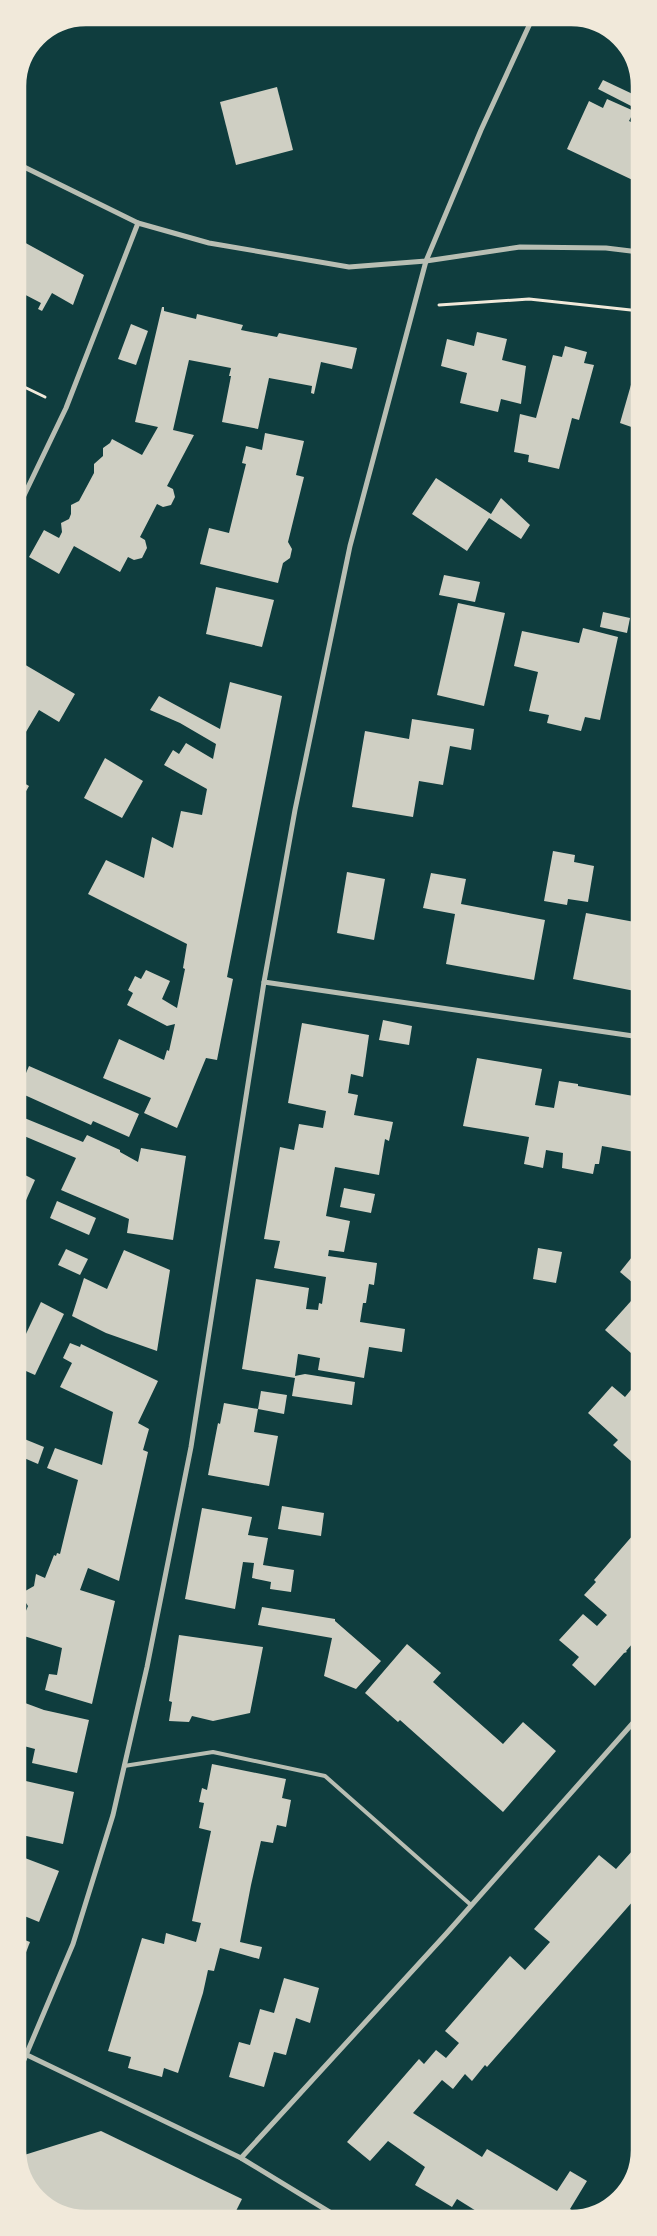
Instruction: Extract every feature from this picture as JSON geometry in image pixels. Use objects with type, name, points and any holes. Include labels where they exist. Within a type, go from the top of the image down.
[{"type":"street","points":[[25,2059],[73,1944],[113,1815],[147,1667],[191,1447],[264,982],[296,810],[350,546],[426,261],[481,130],[529,25]]},
{"type":"street","points":[[25,167],[138,223],[209,243],[349,267],[426,261],[520,247],[606,248],[632,251]]},
{"type":"street","points":[[25,492],[66,408],[138,223]]},
{"type":"street","points":[[264,982],[632,1035]]},
{"type":"street","points":[[241,2158],[471,1905],[632,1723]]},
{"type":"street","points":[[27,2055],[241,2158],[328,2211]]},
{"type":"lane","points":[[124,1766],[213,1752],[324,1776],[471,1905]]},
{"type":"path","points":[[415,307],[529,299],[632,310]]},
{"type":"path","points":[[25,387],[66,408]]},
{"type":"building","points":[[603,80],[632,94],[632,106],[598,89]]},
{"type":"building","points":[[277,87],[293,150],[236,165],[220,102]]},
{"type":"building","points":[[607,99],[632,110],[629,121],[632,122],[632,180],[567,149],[589,101],[603,108]]},
{"type":"building","points":[[25,243],[84,275],[73,305],[52,293],[42,311],[38,309],[41,303],[25,295]]},
{"type":"building","points":[[162,307],[164,307],[164,311],[196,319],[197,314],[243,325],[241,330],[277,337],[279,333],[357,348],[352,369],[321,362],[314,394],[311,393],[312,386],[269,378],[258,429],[222,422],[231,368],[189,360],[173,430],[194,435],[167,486],[173,489],[175,497],[171,505],[163,507],[157,504],[140,537],[145,540],[147,548],[142,558],[134,560],[128,557],[120,572],[74,546],[59,574],[29,557],[44,530],[59,538],[62,532],[61,523],[69,519],[71,505],[79,501],[94,473],[94,464],[103,456],[103,448],[112,439],[142,455],[158,427],[135,422]]},
{"type":"building","points":[[131,324],[148,331],[136,365],[118,359]]},
{"type":"building","points":[[477,332],[507,339],[502,360],[526,366],[521,404],[501,399],[498,412],[460,403],[467,373],[441,366],[447,339],[474,346]]},
{"type":"building","points":[[565,346],[587,352],[584,363],[594,365],[579,420],[572,418],[559,469],[528,462],[529,455],[514,452],[520,414],[536,418],[553,355],[562,357]]},
{"type":"building","points":[[632,381],[632,427],[620,423]]},
{"type":"building","points":[[265,433],[304,441],[296,475],[304,477],[288,542],[292,549],[290,558],[283,563],[278,583],[200,564],[209,528],[229,533],[246,464],[242,463],[246,446],[262,450]]},
{"type":"building","points":[[436,478],[491,514],[501,498],[530,525],[521,539],[489,518],[467,551],[412,514]]},
{"type":"building","points":[[444,575],[480,582],[475,602],[439,595]]},
{"type":"building","points":[[216,587],[274,600],[262,647],[206,634]]},
{"type":"building","points":[[458,603],[505,613],[484,706],[437,695]]},
{"type":"building","points":[[603,612],[630,618],[627,633],[600,627]]},
{"type":"building","points":[[583,628],[618,637],[600,720],[585,717],[581,731],[547,723],[549,715],[529,711],[538,672],[514,666],[522,631],[579,643]]},
{"type":"building","points":[[25,665],[75,694],[59,722],[39,710],[25,734]]},
{"type":"building","points":[[230,682],[282,696],[227,977],[233,979],[217,1060],[206,1058],[177,1128],[144,1113],[151,1098],[103,1078],[119,1039],[164,1060],[167,1050],[169,1051],[175,1024],[167,1026],[127,1005],[133,993],[128,990],[135,976],[141,979],[146,970],[170,981],[162,999],[177,1008],[185,969],[183,968],[187,944],[88,894],[106,860],[144,878],[152,837],[173,848],[181,811],[202,815],[207,789],[164,765],[173,750],[179,754],[186,743],[213,759],[216,744],[180,723],[150,710],[159,696],[220,729]]},
{"type":"building","points":[[412,719],[474,729],[471,750],[450,746],[443,785],[419,781],[413,817],[352,807],[365,731],[409,739]]},
{"type":"building","points":[[105,758],[143,781],[122,818],[84,798]]},
{"type":"building","points":[[25,784],[29,786],[25,793]]},
{"type":"building","points":[[553,851],[575,855],[574,862],[594,866],[588,902],[568,899],[567,905],[544,901]]},
{"type":"building","points":[[347,872],[385,879],[374,940],[337,933]]},
{"type":"building","points":[[431,873],[466,879],[461,904],[545,920],[534,980],[446,964],[455,914],[423,908]]},
{"type":"building","points":[[586,913],[632,922],[632,990],[573,979]]},
{"type":"building","points":[[383,1020],[412,1026],[409,1045],[379,1040]]},
{"type":"building","points":[[302,1023],[369,1035],[363,1077],[351,1074],[348,1093],[358,1095],[354,1115],[393,1122],[389,1141],[385,1139],[379,1175],[335,1167],[326,1216],[350,1221],[344,1252],[329,1250],[328,1256],[377,1263],[374,1285],[369,1284],[360,1322],[405,1329],[402,1352],[369,1347],[364,1378],[318,1370],[320,1358],[298,1354],[295,1376],[305,1374],[355,1382],[352,1405],[292,1396],[295,1378],[242,1369],[256,1279],[309,1288],[306,1309],[318,1310],[319,1303],[322,1304],[326,1277],[274,1268],[280,1241],[264,1239],[280,1147],[294,1150],[299,1124],[323,1128],[326,1111],[288,1103]]},
{"type":"building","points":[[477,1058],[542,1069],[535,1105],[554,1108],[559,1081],[632,1096],[632,1152],[602,1146],[599,1164],[595,1164],[593,1174],[562,1168],[563,1153],[546,1150],[543,1168],[524,1164],[529,1137],[463,1126]]},
{"type":"building","points":[[29,1066],[139,1114],[129,1137],[93,1121],[91,1125],[25,1095],[25,1075]]},
{"type":"building","points":[[25,1118],[83,1142],[87,1135],[120,1150],[120,1152],[138,1162],[141,1148],[186,1156],[173,1240],[127,1233],[129,1219],[61,1190],[76,1158],[25,1136]]},
{"type":"building","points":[[25,1175],[35,1180],[25,1202]]},
{"type":"building","points":[[344,1188],[375,1194],[371,1213],[340,1207]]},
{"type":"building","points":[[57,1201],[96,1218],[89,1235],[50,1218]]},
{"type":"building","points":[[538,1248],[562,1252],[556,1283],[533,1279]]},
{"type":"building","points":[[66,1249],[88,1259],[80,1275],[58,1265]]},
{"type":"building","points":[[124,1250],[170,1270],[157,1351],[106,1333],[72,1316],[84,1278],[107,1289]]},
{"type":"building","points":[[632,1257],[632,1282],[620,1272]]},
{"type":"building","points":[[632,1300],[632,1354],[605,1330]]},
{"type":"building","points":[[41,1302],[64,1314],[35,1375],[25,1371],[25,1336]]},
{"type":"building","points":[[70,1343],[80,1347],[81,1344],[158,1381],[138,1423],[149,1429],[143,1450],[148,1452],[119,1581],[88,1568],[80,1590],[115,1601],[92,1704],[45,1690],[49,1674],[57,1675],[62,1648],[25,1636],[25,1613],[28,1606],[25,1602],[25,1591],[34,1586],[36,1574],[45,1578],[54,1555],[60,1554],[78,1480],[47,1468],[55,1448],[102,1465],[113,1412],[60,1387],[72,1363],[63,1358]]},
{"type":"building","points":[[612,1386],[625,1397],[632,1389],[631,1461],[613,1445],[618,1440],[588,1413]]},
{"type":"building","points":[[261,1391],[287,1395],[284,1414],[258,1409]]},
{"type":"building","points":[[224,1403],[258,1409],[254,1432],[278,1436],[269,1486],[208,1475],[218,1423],[220,1424]]},
{"type":"building","points":[[25,1439],[44,1447],[38,1464],[25,1458]]},
{"type":"building","points":[[282,1506],[324,1513],[321,1536],[278,1529]]},
{"type":"building","points":[[202,1508],[252,1517],[248,1535],[268,1538],[263,1565],[294,1570],[291,1592],[270,1589],[271,1582],[252,1578],[254,1563],[243,1562],[235,1609],[185,1599]]},
{"type":"building","points":[[632,1536],[632,1644],[595,1686],[572,1665],[579,1657],[559,1640],[583,1614],[597,1626],[607,1615],[584,1595],[596,1582],[594,1580]]},
{"type":"building","points":[[262,1607],[335,1619],[381,1661],[356,1689],[324,1676],[332,1638],[258,1625]]},
{"type":"building","points":[[179,1635],[263,1647],[250,1713],[213,1721],[192,1716],[189,1722],[169,1721],[172,1702],[169,1701]]},
{"type":"building","points":[[407,1644],[441,1673],[433,1682],[503,1744],[523,1722],[556,1751],[503,1812],[400,1720],[398,1722],[365,1693]]},
{"type":"building","points":[[25,1703],[44,1710],[89,1720],[77,1773],[32,1763],[35,1749],[25,1746]]},
{"type":"building","points":[[212,1764],[286,1779],[282,1798],[291,1800],[286,1827],[277,1825],[273,1843],[261,1841],[251,1885],[240,1942],[262,1947],[259,1959],[220,1948],[214,1971],[208,1970],[203,1993],[178,2073],[164,2068],[162,2077],[128,2068],[131,2057],[108,2051],[142,1938],[164,1944],[166,1933],[196,1942],[201,1923],[192,1921],[211,1831],[199,1828],[204,1803],[199,1802],[202,1788],[207,1790]]},
{"type":"building","points":[[25,1781],[74,1792],[63,1844],[25,1836]]},
{"type":"building","points":[[632,1851],[632,1902],[487,2067],[485,2065],[472,2081],[465,2074],[453,2089],[442,2080],[413,2113],[482,2157],[487,2149],[557,2191],[570,2171],[587,2181],[570,2209],[573,2211],[476,2211],[457,2199],[452,2207],[415,2185],[425,2167],[388,2141],[370,2161],[347,2142],[419,2059],[424,2064],[436,2050],[446,2058],[459,2043],[445,2031],[510,1956],[525,1970],[550,1942],[534,1929],[599,1855],[616,1869]]},
{"type":"building","points":[[25,1858],[59,1871],[39,1922],[25,1916]]},
{"type":"building","points":[[25,1940],[30,1942],[25,1955]]},
{"type":"building","points":[[284,1978],[319,1988],[310,2023],[296,2018],[286,2055],[274,2052],[264,2087],[229,2077],[239,2042],[250,2045],[260,2009],[274,2013]]},
{"type":"building","points":[[101,2131],[242,2199],[236,2211],[74,2210],[55,2203],[38,2187],[30,2174],[25,2155]]}]
